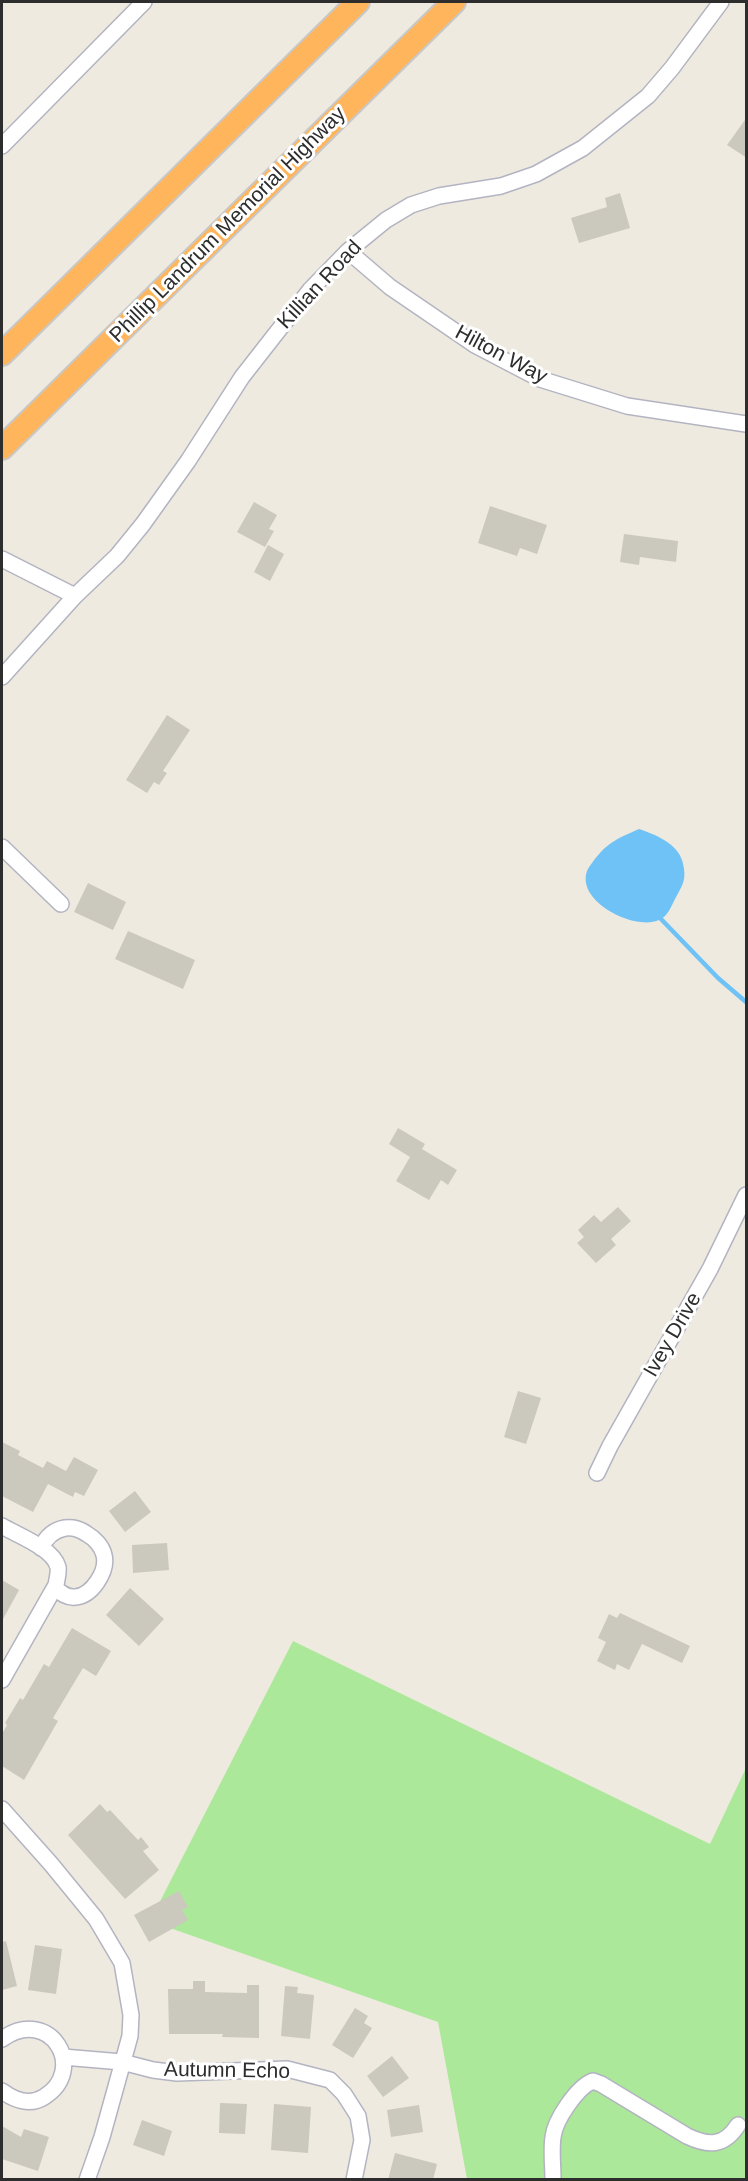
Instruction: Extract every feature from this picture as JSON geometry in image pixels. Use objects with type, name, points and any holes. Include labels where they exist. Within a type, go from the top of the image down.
[{"type":"highway","points":[[2,354],[358,2]]},
{"type":"highway","name":"Phillip Landrum Memorial Highway","points":[[2,448],[454,2]]},
{"type":"street","points":[[2,146],[144,2]]},
{"type":"street","name":"Killian Road","points":[[2,677],[75,596],[117,556],[143,524],[188,461],[242,377],[310,290],[348,251],[386,220],[411,205],[439,196],[501,186],[536,174],[583,148],[648,96],[721,2]]},
{"type":"street","name":"Hilton Way","points":[[348,251],[390,287],[475,345],[540,379],[627,406],[747,424]]},
{"type":"street","points":[[2,559],[75,596]]},
{"type":"street","points":[[2,847],[61,904]]},
{"type":"street","name":"Ivey Drive","points":[[597,1473],[710,1269],[747,1195]]},
{"type":"street","points":[[2,1526],[41,1548],[55,1560],[59,1569],[55,1588],[2,1680]]},
{"type":"street","points":[[41,1548],[51,1533],[75,1527],[96,1540],[105,1555],[99,1580],[90,1590],[77,1597],[64,1596],[55,1588]]},
{"type":"street","points":[[2,1809],[96,1919],[122,1962],[131,2015],[130,2036],[102,2137],[87,2180]]},
{"type":"street","points":[[2,2038],[14,2031],[28,2028],[42,2031],[54,2039],[63,2057],[64,2065],[61,2079],[53,2091],[41,2099],[27,2102],[13,2099],[2,2091]]},
{"type":"street","name":"Autumn Echo","points":[[63,2057],[122,2062],[177,2073],[287,2069],[330,2080],[344,2094],[358,2116],[362,2140],[354,2180]]},
{"type":"street","points":[[553,2180],[553,2136],[558,2122],[580,2090],[593,2081],[702,2143],[724,2140],[738,2125]]},
{"type":"green space","points":[[293,1641],[710,1844],[746,1768],[746,2179],[467,2179],[438,2022],[150,1921]]},
{"type":"water","points":[[639,829],[662,838],[674,848],[679,854],[684,869],[682,884],[669,911],[659,920],[649,922],[623,918],[610,911],[590,893],[586,882],[588,869],[603,850],[618,839]]},
{"type":"building","points":[[747,117],[747,158],[727,145]]},
{"type":"building","points":[[620,193],[630,228],[579,243],[571,218],[607,207],[605,198]]},
{"type":"building","points":[[254,502],[277,515],[269,529],[274,531],[265,547],[237,532]]},
{"type":"building","points":[[490,506],[547,525],[537,554],[520,548],[517,556],[478,543]]},
{"type":"building","points":[[624,534],[678,541],[676,562],[640,557],[639,565],[620,562]]},
{"type":"building","points":[[268,545],[284,554],[270,581],[254,572]]},
{"type":"building","points":[[167,715],[190,730],[163,771],[167,773],[159,785],[154,782],[147,793],[126,780]]},
{"type":"building","points":[[88,883],[126,902],[113,930],[74,912]]},
{"type":"building","points":[[128,931],[195,960],[183,989],[115,959]]},
{"type":"building","points":[[398,1128],[425,1144],[422,1149],[457,1170],[448,1185],[441,1180],[429,1200],[396,1181],[410,1157],[389,1144]]},
{"type":"building","points":[[618,1207],[631,1221],[611,1239],[616,1245],[596,1263],[577,1243],[584,1237],[578,1230],[594,1215],[601,1222]]},
{"type":"building","points":[[518,1391],[541,1398],[526,1444],[504,1437]]},
{"type":"building","points":[[2,1442],[20,1451],[18,1455],[43,1468],[47,1461],[66,1471],[74,1457],[98,1470],[84,1496],[75,1492],[73,1497],[48,1484],[33,1512],[2,1496]]},
{"type":"building","points":[[135,1491],[151,1512],[125,1532],[109,1511]]},
{"type":"building","points":[[167,1543],[169,1570],[133,1573],[132,1545]]},
{"type":"building","points":[[2,1580],[19,1590],[2,1621]]},
{"type":"building","points":[[130,1588],[164,1619],[139,1646],[106,1615]]},
{"type":"building","points":[[620,1613],[690,1646],[682,1663],[642,1644],[629,1670],[617,1664],[615,1670],[597,1661],[606,1642],[598,1638],[609,1614],[617,1618]]},
{"type":"building","points":[[72,1628],[111,1651],[96,1676],[83,1668],[53,1718],[58,1721],[24,1780],[2,1766],[2,1734],[7,1725],[5,1723],[20,1698],[23,1700],[44,1664],[49,1667]]},
{"type":"building","points":[[100,1804],[107,1812],[110,1810],[138,1840],[141,1837],[149,1847],[143,1851],[159,1870],[125,1899],[68,1835]]},
{"type":"building","points":[[179,1891],[188,1907],[182,1910],[188,1920],[149,1942],[134,1915]]},
{"type":"building","points":[[6,1941],[17,1986],[2,1990],[2,1942]]},
{"type":"building","points":[[35,1945],[62,1949],[56,1994],[28,1990]]},
{"type":"building","points":[[193,1981],[205,1981],[205,1992],[247,1993],[247,1985],[259,1985],[259,2038],[222,2037],[223,2034],[169,2034],[168,1989],[193,1989]]},
{"type":"building","points":[[285,1986],[298,1987],[297,1993],[314,1995],[310,2039],[281,2036]]},
{"type":"building","points":[[355,2008],[368,2016],[364,2023],[372,2028],[353,2058],[332,2045]]},
{"type":"building","points":[[392,2056],[409,2078],[383,2097],[367,2076]]},
{"type":"building","points":[[220,2103],[247,2104],[245,2134],[219,2133]]},
{"type":"building","points":[[274,2104],[311,2107],[308,2153],[271,2150]]},
{"type":"building","points":[[419,2105],[423,2132],[391,2137],[387,2110]]},
{"type":"building","points":[[142,2120],[172,2131],[164,2156],[133,2145]]},
{"type":"building","points":[[2,2126],[21,2137],[24,2129],[49,2137],[38,2171],[2,2159]]},
{"type":"building","points":[[395,2153],[437,2164],[433,2180],[388,2180]]},
{"type":"waterway","points":[[661,919],[718,978],[746,1002]]}]
